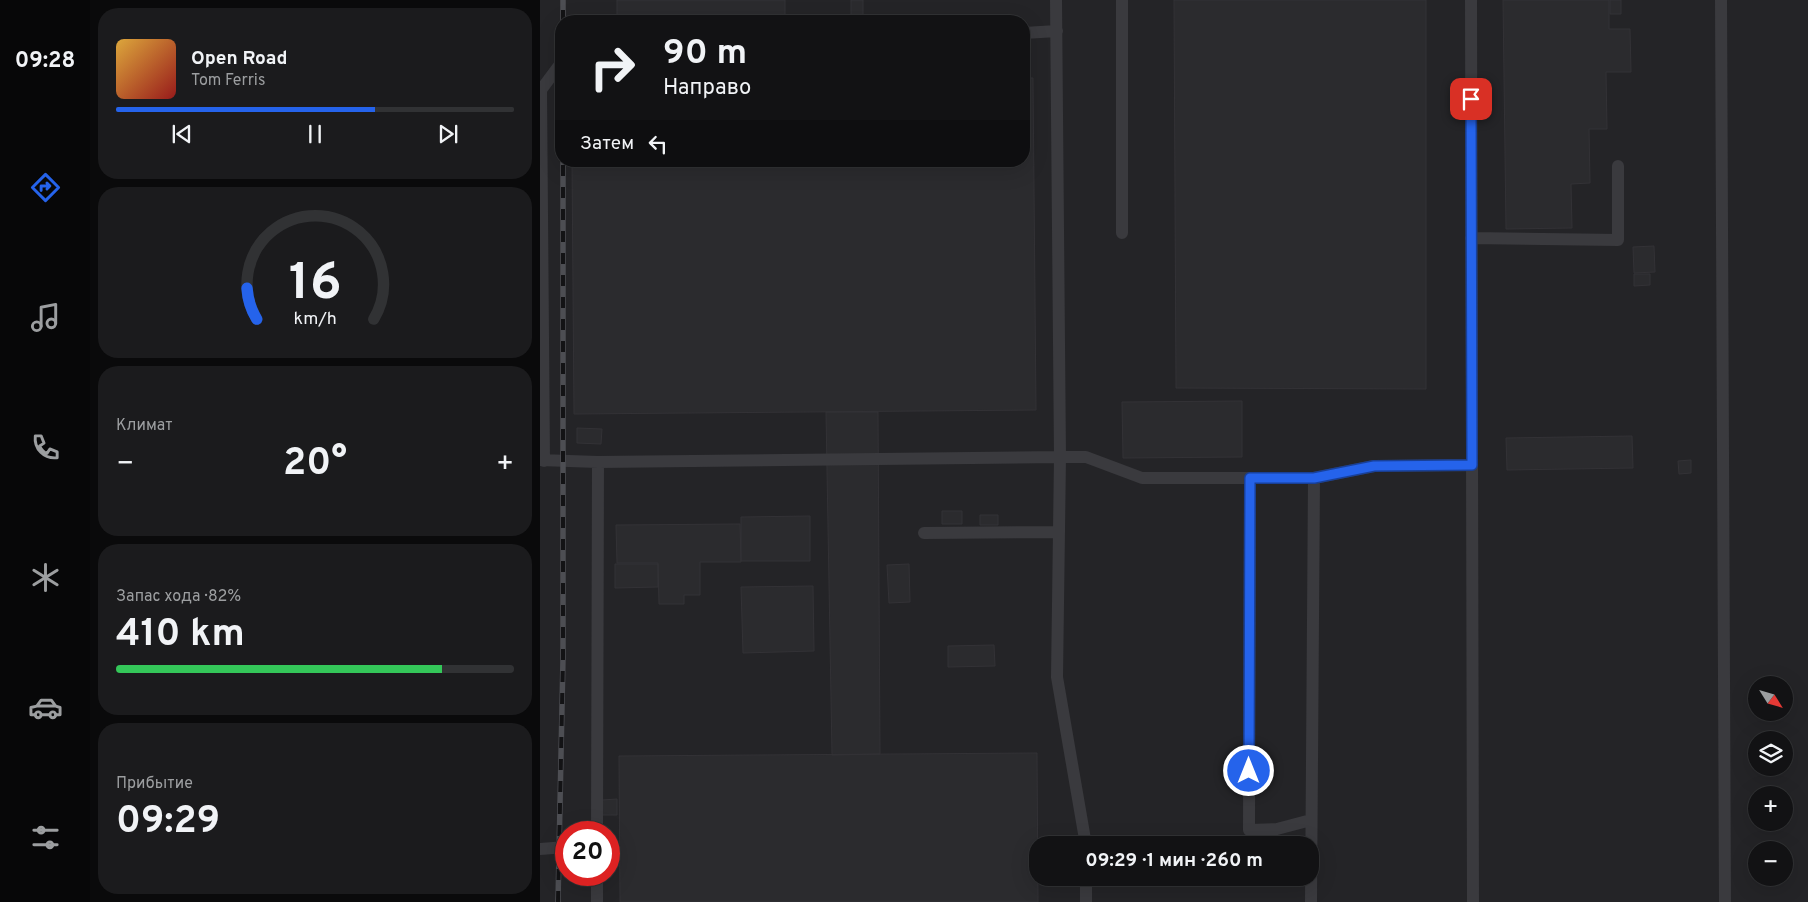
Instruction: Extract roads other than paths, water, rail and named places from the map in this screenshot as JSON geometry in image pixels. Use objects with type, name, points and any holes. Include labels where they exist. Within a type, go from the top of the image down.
[{"type":"lane","points":[[1056,0],[1060,457],[1057,677],[1084,836]]},
{"type":"lane","points":[[1122,0],[1122,233]]},
{"type":"lane","points":[[1471,0],[1473,902]]},
{"type":"lane","points":[[1721,0],[1724,902]]},
{"type":"lane","points":[[1030,33],[1057,31]]},
{"type":"lane","points":[[555,71],[540,90],[542,460],[598,462],[1086,457],[1142,478],[1314,478],[1374,466],[1472,465]]},
{"type":"lane","points":[[1471,238],[1618,240],[1618,166]]},
{"type":"lane","points":[[597,821],[598,462]]},
{"type":"lane","points":[[1250,478],[1249,830],[1277,830],[1311,820]]},
{"type":"lane","points":[[1311,902],[1314,478]]},
{"type":"lane","points":[[924,534],[1059,532]]},
{"type":"lane","points":[[540,849],[555,848]]},
{"type":"lane","points":[[597,886],[597,902]]},
{"type":"lane","points":[[1086,886],[1086,902]]},
{"type":"railway","points":[[563,0],[563,15]]},
{"type":"railway","points":[[558,902],[563,658],[563,167]]}]
